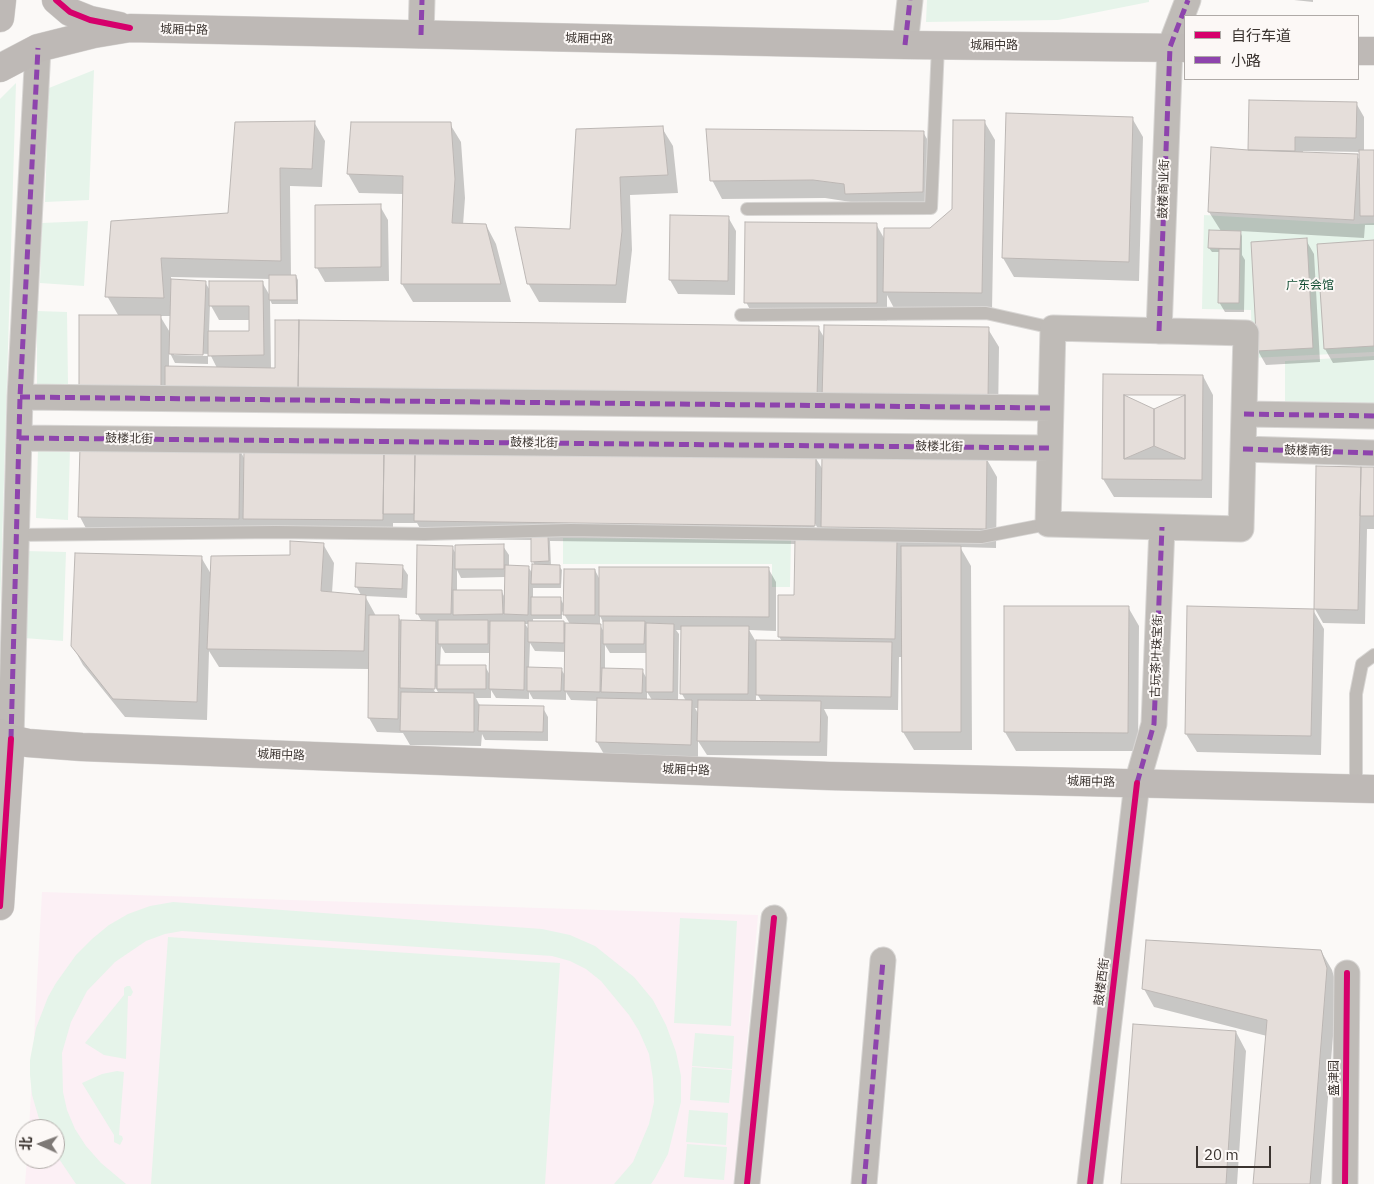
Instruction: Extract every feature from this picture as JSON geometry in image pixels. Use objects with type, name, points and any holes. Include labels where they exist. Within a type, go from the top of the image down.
[{"type":"main road","points":[[0,18],[2,0]]},
{"type":"main road","points":[[56,0],[70,12],[90,20],[130,28]]},
{"type":"main road","name":"城厢中路","points":[[0,68],[38,48],[94,34],[130,28],[938,46],[1178,48]]},
{"type":"main road","points":[[1359,51],[1374,52]]},
{"type":"main road","points":[[0,906],[5,736]]},
{"type":"main road","name":"城厢中路","points":[[5,736],[48,746],[82,748],[829,776],[1365,789]]},
{"type":"street","points":[[421,35],[422,0]]},
{"type":"street","points":[[905,45],[910,0]]},
{"type":"street","name":"鼓楼商业街","points":[[1185,15],[1188,0]]},
{"type":"street","name":"鼓楼商业街","points":[[1159,331],[1178,48],[1184,19]]},
{"type":"street","points":[[5,736],[38,48]]},
{"type":"street","points":[[1053,328],[1159,331],[1246,333],[1241,529],[1048,524],[1053,328]]},
{"type":"street","points":[[20,397],[1051,408]]},
{"type":"street","points":[[1244,414],[1374,416]]},
{"type":"street","name":"鼓楼北街","points":[[19,438],[1050,448]]},
{"type":"street","name":"鼓楼南街","points":[[1243,449],[1374,453]]},
{"type":"street","name":"古玩茶叶珠宝街","points":[[1138,783],[1154,724],[1162,527]]},
{"type":"street","name":"鼓楼西街","points":[[1090,1184],[1138,783]]},
{"type":"street","points":[[747,1184],[774,918]]},
{"type":"street","points":[[864,1184],[883,960]]},
{"type":"street","name":"盛津园","points":[[1345,1184],[1347,973]]},
{"type":"lane","points":[[747,209],[931,208],[938,46]]},
{"type":"lane","points":[[741,315],[986,313],[1053,328]]},
{"type":"lane","points":[[16,535],[276,532],[425,534],[570,530],[981,537],[1048,524]]},
{"type":"lane","points":[[1365,789],[1356,694],[1362,664],[1374,655]]},
{"type":"shaded area","points":[[42,892],[758,915],[735,1184],[25,1184],[26,1169],[65,1169],[65,1119],[30,1119]]},
{"type":"green space","points":[[927,0],[1149,0],[1149,2],[1058,20],[926,22]]},
{"type":"green space","points":[[94,70],[89,200],[45,202],[49,88]]},
{"type":"green space","points":[[16,83],[0,612],[0,99]]},
{"type":"green space","name":"广东会馆","points":[[1204,215],[1356,224],[1374,223],[1374,352],[1252,358],[1251,310],[1202,309]]},
{"type":"green space","points":[[88,221],[84,286],[40,283],[42,223]]},
{"type":"green space","points":[[37,311],[67,312],[68,384],[37,385]]},
{"type":"green space","points":[[1374,356],[1374,405],[1285,403],[1285,361]]},
{"type":"green space","points":[[70,448],[68,520],[36,518],[38,449]]},
{"type":"green space","points":[[563,538],[791,540],[790,587],[772,587],[772,564],[563,564]]},
{"type":"green space","points":[[26,551],[66,552],[63,641],[24,638]]},
{"type":"green space","points":[[173,902],[542,929],[570,935],[595,946],[634,977],[653,1000],[666,1025],[676,1052],[681,1076],[681,1102],[668,1154],[651,1184],[614,1184],[633,1162],[649,1124],[654,1102],[649,1054],[639,1031],[629,1015],[601,981],[586,969],[570,961],[552,956],[182,931],[165,934],[146,941],[115,962],[87,991],[71,1022],[62,1053],[63,1092],[67,1110],[75,1129],[86,1146],[101,1163],[126,1184],[76,1184],[65,1168],[65,1119],[39,1119],[32,1095],[30,1060],[36,1028],[48,997],[76,955],[109,925],[128,914],[150,906]]},
{"type":"green space","points":[[680,918],[737,921],[731,1026],[674,1023]]},
{"type":"green space","points":[[168,937],[560,963],[545,1184],[151,1184]]},
{"type":"green space","points":[[130,986],[133,992],[131,996],[128,996],[126,1059],[104,1055],[85,1043],[124,995],[124,988]]},
{"type":"green space","points":[[695,1033],[734,1036],[732,1069],[692,1066]]},
{"type":"green space","points":[[692,1067],[732,1070],[729,1103],[690,1100]]},
{"type":"green space","points":[[117,1071],[124,1072],[119,1135],[123,1139],[120,1145],[114,1142],[114,1135],[82,1083],[102,1074]]},
{"type":"green space","points":[[689,1110],[728,1113],[726,1145],[686,1142]]},
{"type":"green space","points":[[687,1144],[727,1147],[724,1180],[684,1177]]},
{"type":"building","points":[[1249,100],[1357,102],[1356,138],[1295,137],[1295,151],[1248,150]]},
{"type":"building","points":[[1006,113],[1133,117],[1129,262],[1002,258]]},
{"type":"building","points":[[953,120],[985,120],[982,293],[883,292],[884,228],[930,228],[952,209]]},
{"type":"building","points":[[315,121],[312,169],[280,168],[281,261],[161,258],[164,298],[105,297],[111,221],[228,213],[235,122]]},
{"type":"building","points":[[351,122],[451,122],[455,179],[452,223],[486,224],[501,284],[401,284],[403,176],[347,174]]},
{"type":"building","points":[[663,126],[668,175],[620,177],[622,231],[616,285],[527,284],[515,227],[570,229],[576,129]]},
{"type":"building","points":[[706,129],[924,131],[923,192],[845,194],[844,184],[813,180],[710,181]]},
{"type":"building","points":[[1211,147],[1358,154],[1354,220],[1208,212]]},
{"type":"building","points":[[1359,150],[1374,150],[1374,216],[1360,216]]},
{"type":"building","points":[[381,204],[381,267],[315,268],[315,205]]},
{"type":"building","points":[[670,215],[729,216],[728,281],[669,280]]},
{"type":"building","points":[[745,222],[877,223],[877,303],[744,303]]},
{"type":"building","points":[[1209,230],[1241,231],[1240,249],[1208,248]]},
{"type":"building","points":[[1307,238],[1313,348],[1257,351],[1251,242]]},
{"type":"building","points":[[1374,240],[1374,346],[1324,349],[1317,244]]},
{"type":"building","points":[[1219,249],[1240,249],[1239,303],[1218,303]]},
{"type":"building","points":[[269,275],[296,275],[297,300],[269,300]]},
{"type":"building","points":[[171,279],[206,281],[203,355],[169,354]]},
{"type":"building","points":[[209,281],[263,281],[264,355],[208,356],[208,331],[249,331],[249,306],[209,306]]},
{"type":"building","points":[[79,315],[161,315],[161,389],[79,389]]},
{"type":"building","points":[[275,320],[299,320],[298,391],[165,390],[165,366],[275,368]]},
{"type":"building","points":[[299,320],[819,326],[817,398],[298,391]]},
{"type":"building","points":[[824,325],[989,327],[988,400],[822,398]]},
{"type":"building","points":[[1103,374],[1203,375],[1202,480],[1102,479]]},
{"type":"building","points":[[1124,395],[1185,395],[1185,459],[1124,459]]},
{"type":"building","points":[[1124,395],[1154,409],[1154,446],[1124,459]]},
{"type":"building","points":[[1185,395],[1185,459],[1154,446],[1154,409]]},
{"type":"building","points":[[80,447],[240,449],[239,519],[78,517]]},
{"type":"building","points":[[244,449],[384,450],[383,520],[243,519]]},
{"type":"building","points":[[415,451],[816,456],[815,526],[414,521]]},
{"type":"building","points":[[384,454],[415,454],[414,514],[383,514]]},
{"type":"building","points":[[822,455],[987,457],[986,529],[821,527]]},
{"type":"building","points":[[1316,466],[1361,467],[1358,610],[1314,609]]},
{"type":"building","points":[[1361,467],[1374,467],[1374,516],[1360,516]]},
{"type":"building","points":[[531,536],[548,536],[549,561],[531,562]]},
{"type":"building","points":[[795,539],[897,541],[895,639],[778,637],[778,595],[794,595]]},
{"type":"building","points":[[290,541],[324,543],[321,591],[366,595],[364,651],[207,649],[211,556],[290,555]]},
{"type":"building","points":[[504,544],[504,569],[455,569],[455,545]]},
{"type":"building","points":[[417,545],[453,546],[451,614],[416,614]]},
{"type":"building","points":[[901,546],[961,546],[961,732],[902,732]]},
{"type":"building","points":[[75,553],[202,556],[197,702],[113,699],[71,646]]},
{"type":"building","points":[[356,563],[403,565],[402,589],[355,587]]},
{"type":"building","points":[[532,564],[560,565],[560,584],[531,584]]},
{"type":"building","points":[[505,565],[529,566],[528,615],[504,614]]},
{"type":"building","points":[[599,567],[769,567],[769,617],[599,616]]},
{"type":"building","points":[[564,569],[595,569],[595,615],[563,615]]},
{"type":"building","points":[[453,590],[502,590],[503,614],[453,615]]},
{"type":"building","points":[[531,597],[561,597],[561,615],[531,615]]},
{"type":"building","points":[[1004,606],[1129,606],[1128,733],[1004,732]]},
{"type":"building","points":[[1187,606],[1314,609],[1311,736],[1185,734]]},
{"type":"building","points":[[369,615],[399,615],[398,719],[368,718]]},
{"type":"building","points":[[401,620],[436,621],[435,689],[400,688]]},
{"type":"building","points":[[438,620],[488,620],[488,644],[438,644]]},
{"type":"building","points":[[490,621],[525,621],[524,690],[489,689]]},
{"type":"building","points":[[528,621],[564,621],[564,643],[528,642]]},
{"type":"building","points":[[603,621],[645,621],[644,644],[603,644]]},
{"type":"building","points":[[565,623],[601,624],[600,692],[564,691]]},
{"type":"building","points":[[646,623],[674,624],[673,692],[646,692]]},
{"type":"building","points":[[681,626],[749,626],[748,694],[680,694]]},
{"type":"building","points":[[756,640],[892,642],[891,697],[756,695]]},
{"type":"building","points":[[437,665],[486,665],[486,689],[437,689]]},
{"type":"building","points":[[527,667],[562,668],[561,691],[527,691]]},
{"type":"building","points":[[602,668],[643,669],[642,693],[601,692]]},
{"type":"building","points":[[401,692],[474,693],[474,732],[400,731]]},
{"type":"building","points":[[597,698],[692,700],[691,745],[596,742]]},
{"type":"building","points":[[698,700],[821,701],[820,742],[697,741]]},
{"type":"building","points":[[479,705],[544,706],[543,732],[478,731]]},
{"type":"building","points":[[1146,940],[1321,950],[1327,968],[1310,1184],[1253,1184],[1267,1020],[1142,989]]},
{"type":"building","points":[[1133,1024],[1236,1031],[1226,1184],[1121,1184]]},
{"type":"marked path","points":[[421,35],[422,0]]},
{"type":"marked path","points":[[905,45],[910,0]]},
{"type":"marked path","points":[[1159,331],[1170,47],[1188,0]]},
{"type":"marked path","points":[[11,739],[20,397],[38,48]]},
{"type":"marked path","points":[[20,397],[1051,408]]},
{"type":"marked path","points":[[1244,414],[1374,416]]},
{"type":"marked path","points":[[19,438],[1050,448]]},
{"type":"marked path","points":[[1243,449],[1374,453]]},
{"type":"marked path","points":[[1137,783],[1154,724],[1162,527]]},
{"type":"marked path","points":[[864,1184],[883,960]]},
{"type":"cycle path","points":[[56,0],[70,12],[90,20],[130,28]]},
{"type":"cycle path","points":[[0,906],[11,739]]},
{"type":"cycle path","points":[[1090,1184],[1137,783]]},
{"type":"cycle path","points":[[747,1184],[774,918]]},
{"type":"cycle path","points":[[1345,1184],[1347,973]]}]
